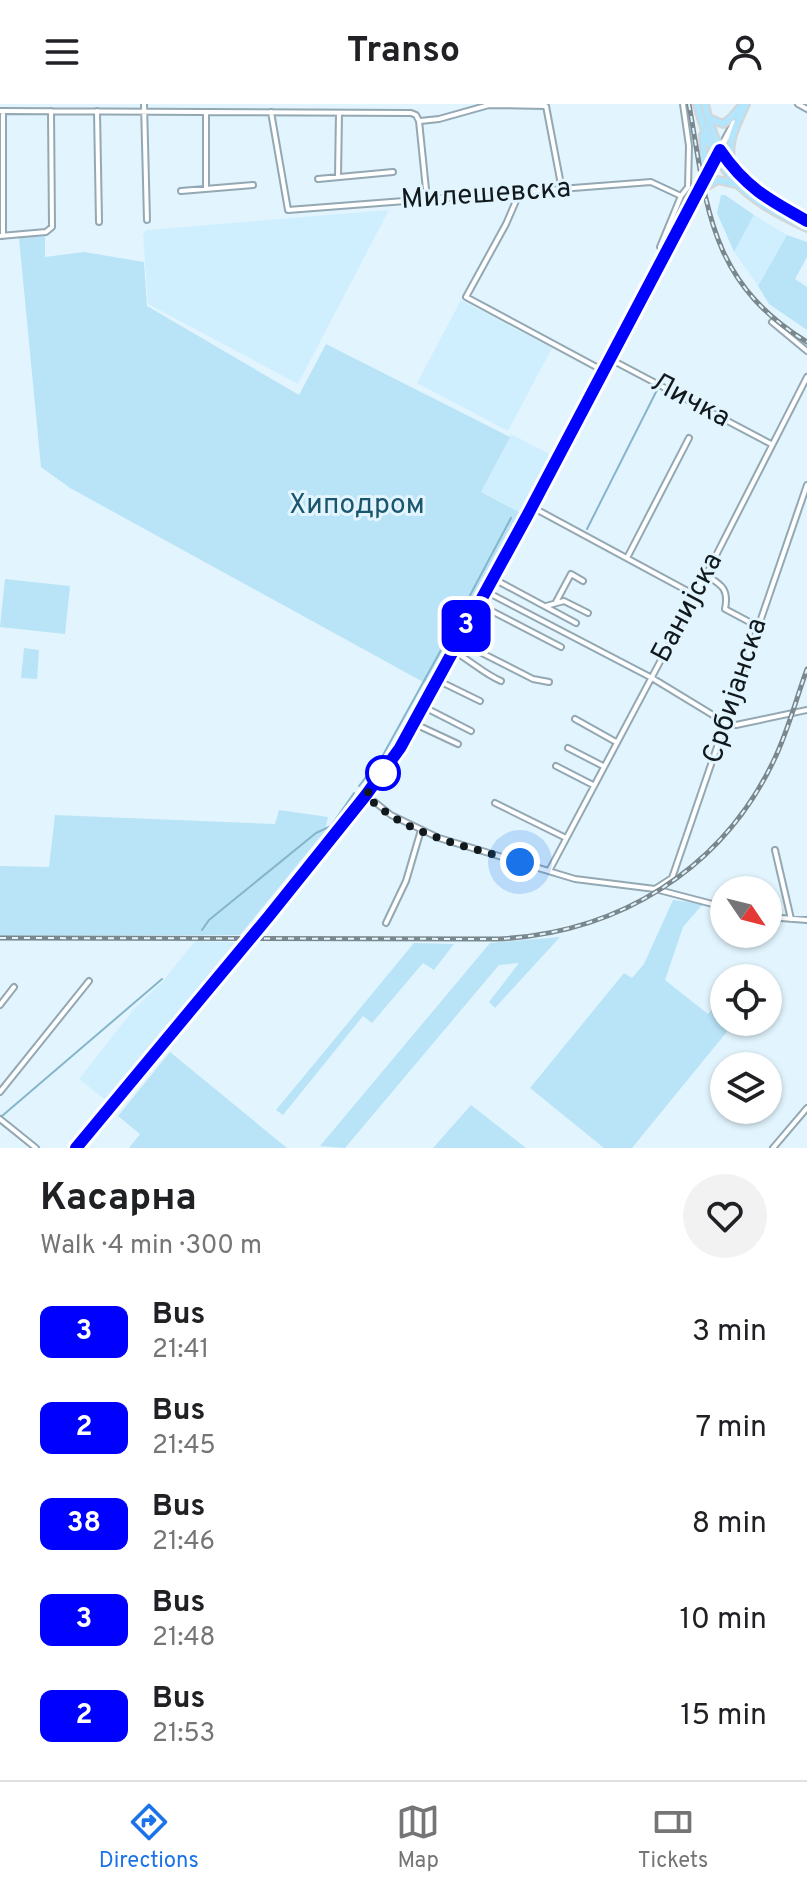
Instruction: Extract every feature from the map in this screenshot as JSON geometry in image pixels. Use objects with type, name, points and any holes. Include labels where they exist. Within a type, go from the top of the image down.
[{"type":"main road","points":[[697,104],[703,126],[738,186]]},
{"type":"main road","points":[[705,104],[718,154],[765,199],[807,221]]},
{"type":"main road","points":[[707,115],[714,122],[723,124],[745,104]]},
{"type":"main road","points":[[740,178],[732,164],[730,149],[732,135],[745,104]]},
{"type":"main road","points":[[703,126],[705,180]]},
{"type":"main road","points":[[76,1148],[366,795],[415,724],[718,154]]},
{"type":"main road","points":[[698,193],[718,180],[729,181],[765,206],[807,228]]},
{"type":"street","points":[[144,104],[147,220]]},
{"type":"street","points":[[282,104],[282,112]]},
{"type":"street","points":[[665,253],[660,247],[689,182],[689,146],[683,104]]},
{"type":"street","points":[[718,154],[745,104]]},
{"type":"street","points":[[798,104],[807,109]]},
{"type":"street","points":[[419,121],[439,119],[489,105],[546,106],[562,190]]},
{"type":"street","points":[[51,111],[52,227],[46,232],[2,236],[2,111],[51,111],[97,111],[411,113],[419,121],[427,199]]},
{"type":"street","points":[[97,111],[99,222]]},
{"type":"street","points":[[206,112],[206,189]]},
{"type":"street","name":"Милешевска","points":[[271,112],[288,210],[651,182],[681,196]]},
{"type":"street","points":[[338,177],[339,113]]},
{"type":"street","points":[[318,179],[393,172]]},
{"type":"street","points":[[181,191],[253,185]]},
{"type":"street","points":[[519,194],[466,297],[602,370]]},
{"type":"street","points":[[772,322],[807,351]]},
{"type":"street","name":"Личка","points":[[609,358],[771,444]]},
{"type":"street","name":"Банијска","points":[[549,871],[807,377]]},
{"type":"street","points":[[627,558],[689,438]]},
{"type":"street","name":"Србијанска","points":[[655,889],[672,878],[807,485]]},
{"type":"street","points":[[532,507],[695,595]]},
{"type":"street","points":[[556,603],[571,574],[583,581]]},
{"type":"street","points":[[706,575],[723,586],[728,595],[725,609],[757,626]]},
{"type":"street","points":[[492,578],[576,623]]},
{"type":"street","points":[[485,591],[652,678],[726,723],[736,725],[807,711]]},
{"type":"street","points":[[543,606],[564,601],[588,613]]},
{"type":"street","points":[[478,604],[561,647]]},
{"type":"street","points":[[462,634],[467,640],[466,645],[533,679],[549,682]]},
{"type":"street","points":[[453,651],[474,662],[486,675],[501,681]]},
{"type":"street","points":[[437,680],[480,701]]},
{"type":"street","points":[[424,707],[471,731]]},
{"type":"street","points":[[575,719],[616,742]]},
{"type":"street","points":[[415,724],[458,744]]},
{"type":"street","points":[[568,748],[603,766]]},
{"type":"street","points":[[556,766],[593,785]]},
{"type":"street","points":[[366,795],[391,815],[439,838],[575,879],[655,889],[710,903]]},
{"type":"street","points":[[495,803],[566,838]]},
{"type":"street","points":[[386,923],[406,881],[421,830]]},
{"type":"street","points":[[775,850],[791,919]]},
{"type":"street","points":[[782,918],[807,920]]},
{"type":"street","points":[[0,1092],[89,981]]},
{"type":"street","points":[[0,1005],[14,987]]},
{"type":"street","points":[[773,1148],[807,1108]]},
{"type":"street","points":[[0,1119],[36,1148]]},
{"type":"shaded area","points":[[389,210],[298,384],[148,304],[143,235],[146,230]]},
{"type":"shaded area","points":[[754,215],[787,235],[758,286],[734,252]]},
{"type":"shaded area","points":[[461,300],[552,348],[508,431],[417,383]]},
{"type":"shaded area","points":[[511,434],[555,457],[524,514],[481,492]]},
{"type":"shaded area","points":[[195,941],[233,942],[239,945],[108,1102],[79,1079],[133,1010],[162,982]]},
{"type":"green space","points":[[721,195],[754,215],[734,252],[717,213]]},
{"type":"green space","points":[[787,235],[807,242],[807,257],[795,279],[807,287],[807,330],[769,304],[758,286]]},
{"type":"green space","name":"Хиподром","points":[[45,236],[45,257],[84,252],[144,262],[147,306],[299,395],[326,344],[510,437],[481,492],[527,516],[462,634],[455,629],[425,683],[70,488],[41,467],[19,238]]},
{"type":"green space","points":[[5,579],[70,586],[65,634],[0,627]]},
{"type":"green space","points":[[24,648],[39,650],[37,679],[21,678]]},
{"type":"green space","points":[[279,810],[328,817],[325,831],[240,935],[0,936],[0,866],[49,867],[55,815],[275,824]]},
{"type":"green space","points":[[673,900],[703,904],[683,927],[665,980],[708,1014],[710,1012],[710,1036],[723,1036],[632,1148],[604,1148],[530,1088],[624,973],[632,978],[644,964]]},
{"type":"green space","points":[[560,937],[495,1008],[489,1002],[519,963],[499,965],[345,1148],[320,1146],[490,943]]},
{"type":"green space","points":[[414,943],[454,944],[434,970],[423,963],[372,1023],[363,1016],[283,1115],[276,1110]]},
{"type":"green space","points":[[170,1052],[287,1148],[129,1148],[140,1134],[118,1116]]},
{"type":"green space","points":[[471,1105],[526,1148],[433,1148]]},
{"type":"waterway","points":[[587,529],[658,388]]},
{"type":"waterway","points":[[449,635],[511,518]]},
{"type":"waterway","points":[[359,786],[383,755],[446,641]]},
{"type":"waterway","points":[[202,930],[209,920],[316,833],[331,826],[354,793]]},
{"type":"waterway","points":[[2,1116],[162,979]]},
{"type":"railway","points":[[689,104],[708,209],[731,267],[750,294],[775,319],[807,342]]},
{"type":"railway","points":[[0,938],[498,939],[542,934],[584,924],[624,909],[662,888],[726,834],[752,799],[774,760],[807,669]]},
{"type":"bus line","name":"3","points":[[76,1148],[269,916],[400,748],[527,516],[720,150],[749,186],[765,199],[807,221]]},
{"type":"route","points":[[383,773],[366,795],[391,815],[439,838],[520,862]]}]
